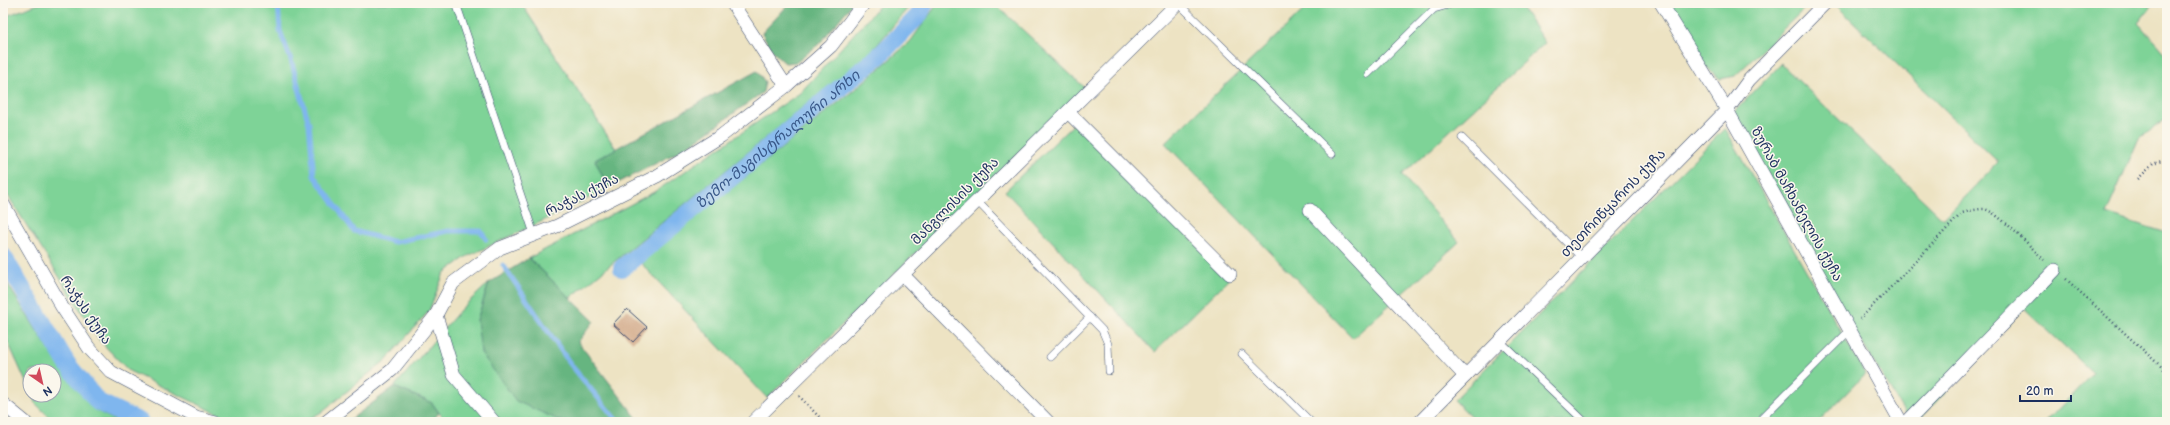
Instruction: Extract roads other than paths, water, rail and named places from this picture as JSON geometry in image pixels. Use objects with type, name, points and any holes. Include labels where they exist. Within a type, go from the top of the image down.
[{"type":"street","points":[[732,3],[786,86]]},
{"type":"street","name":"რაჭას ქუჩა","points":[[326,422],[392,370],[436,315],[453,283],[500,248],[557,226],[657,176],[721,136],[786,86],[832,46],[864,3]]},
{"type":"street","name":"მანგლისის ქუჩა","points":[[754,422],[1178,3]]},
{"type":"street","name":"ზურაბ მაჩხანელის ქუჩა","points":[[1661,3],[1727,110],[1848,331],[1901,422]]},
{"type":"street","name":"თეთრიწყაროს ქუჩა","points":[[1420,422],[1727,110],[1749,80],[1825,3]]},
{"type":"street","points":[[1068,112],[1230,274]]},
{"type":"street","name":"რაჭას ქუჩა","points":[[3,204],[62,307],[89,348],[111,372],[196,417],[216,422]]},
{"type":"street","points":[[1310,210],[1465,376]]},
{"type":"street","points":[[1907,422],[2055,270]]},
{"type":"street","points":[[903,275],[1048,422]]},
{"type":"street","points":[[436,315],[454,375],[494,422]]},
{"type":"street","points":[[3,404],[25,422]]},
{"type":"lane","points":[[456,3],[534,234]]},
{"type":"lane","points":[[1178,3],[1332,154]]},
{"type":"lane","points":[[1368,74],[1434,9],[1455,3]]},
{"type":"lane","points":[[1462,138],[1582,258]]},
{"type":"lane","points":[[977,201],[1102,330],[1108,344],[1109,371]]},
{"type":"lane","points":[[1050,357],[1090,318]]},
{"type":"lane","points":[[1758,422],[1848,331]]},
{"type":"lane","points":[[1500,341],[1585,422]]},
{"type":"lane","points":[[1242,354],[1311,422]]},
{"type":"waterway","points":[[278,3],[280,31],[291,60],[309,124],[314,176],[354,231],[395,242],[448,231],[481,231],[486,239]]},
{"type":"waterway","name":"ზემო-მაგისტრალური არხი","points":[[622,268],[881,54],[919,15],[925,3]]},
{"type":"waterway","name":"ზემო-მაგისტრალური არხი","points":[[3,256],[68,365],[98,402],[140,422]]},
{"type":"waterway","points":[[503,265],[571,365],[618,422]]}]
